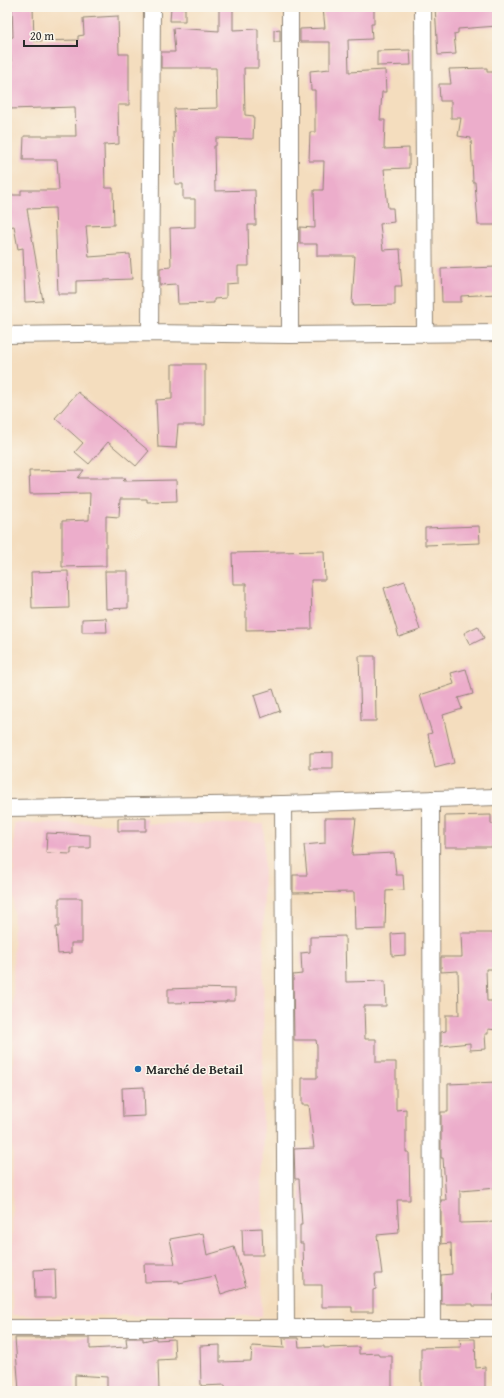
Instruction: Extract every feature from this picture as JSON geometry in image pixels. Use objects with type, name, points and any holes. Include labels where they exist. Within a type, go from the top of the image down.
[{"type":"street","points":[[150,333],[152,7]]},
{"type":"street","points":[[290,7],[290,335]]},
{"type":"street","points":[[423,7],[425,333]]},
{"type":"street","points":[[7,335],[150,333],[290,335],[497,333]]},
{"type":"street","points":[[7,808],[283,804],[497,797]]},
{"type":"street","points":[[431,799],[432,1328]]},
{"type":"street","points":[[283,804],[286,1327]]},
{"type":"street","points":[[7,1328],[497,1328]]},
{"type":"shaded area","name":"Marché de Betail","points":[[14,823],[264,824],[262,1316],[12,1315]]},
{"type":"building","points":[[12,7],[33,7],[34,41],[78,40],[78,36],[84,35],[83,18],[118,16],[119,54],[129,54],[129,105],[118,105],[119,144],[104,145],[105,188],[113,188],[114,225],[86,226],[89,257],[130,254],[132,279],[76,281],[76,294],[58,294],[55,208],[27,209],[43,301],[25,302],[23,248],[18,249],[14,226],[8,227],[7,195],[21,195],[21,190],[59,190],[57,160],[23,160],[24,136],[76,136],[75,107],[9,109],[8,70],[12,70],[9,38],[13,37]]},
{"type":"building","points":[[171,7],[185,8],[185,21],[170,21]]},
{"type":"building","points":[[219,7],[233,7],[233,30],[258,29],[258,68],[244,68],[245,115],[254,116],[253,139],[216,138],[216,146],[214,146],[215,191],[255,190],[256,225],[248,225],[249,266],[238,266],[238,283],[226,284],[226,298],[214,299],[214,303],[178,304],[177,284],[160,285],[160,268],[171,267],[170,228],[195,227],[195,199],[183,199],[183,184],[175,184],[173,132],[175,132],[174,109],[217,108],[216,68],[161,68],[161,52],[175,52],[173,28],[219,31]]},
{"type":"building","points":[[374,7],[374,24],[371,24],[372,39],[348,40],[349,72],[385,70],[386,92],[382,92],[380,120],[385,120],[384,149],[409,148],[409,168],[384,169],[388,208],[393,208],[394,222],[380,224],[383,250],[400,249],[402,286],[395,286],[395,305],[353,306],[355,256],[317,256],[317,244],[300,244],[300,227],[315,228],[314,190],[323,190],[324,161],[309,161],[310,132],[315,132],[315,90],[311,90],[310,71],[330,69],[330,42],[300,42],[300,29],[325,28],[323,8]]},
{"type":"building","points":[[435,7],[497,7],[497,26],[458,29],[458,33],[454,34],[456,54],[438,55]]},
{"type":"building","points":[[280,29],[280,42],[274,42],[274,30]]},
{"type":"building","points":[[410,50],[411,65],[377,66],[377,51]]},
{"type":"building","points":[[487,68],[487,72],[497,72],[497,225],[478,225],[475,182],[473,182],[471,138],[458,136],[461,118],[451,118],[451,101],[440,101],[439,84],[451,84],[449,69]]},
{"type":"building","points":[[497,267],[497,294],[461,296],[461,302],[442,302],[441,269]]},
{"type":"building","points":[[172,364],[205,364],[205,425],[178,425],[176,448],[158,447],[156,400],[172,399]]},
{"type":"building","points":[[78,392],[149,451],[136,466],[108,442],[89,464],[75,452],[83,443],[55,418]]},
{"type":"building","points":[[84,470],[78,478],[126,478],[123,481],[176,480],[177,501],[147,502],[147,499],[120,499],[119,517],[106,516],[106,566],[62,567],[62,521],[89,520],[90,493],[30,494],[29,471]]},
{"type":"building","points":[[479,526],[480,543],[425,545],[425,528]]},
{"type":"building","points":[[324,551],[325,580],[311,580],[312,629],[246,630],[246,584],[233,584],[232,553]]},
{"type":"building","points":[[68,571],[69,608],[32,609],[31,572]]},
{"type":"building","points":[[105,571],[128,571],[128,608],[106,609]]},
{"type":"building","points":[[405,581],[420,630],[399,637],[384,588]]},
{"type":"building","points":[[106,618],[107,632],[82,632],[82,619]]},
{"type":"building","points":[[478,626],[484,638],[470,645],[464,633]]},
{"type":"building","points":[[359,656],[375,656],[376,721],[361,721]]},
{"type":"building","points":[[466,669],[473,694],[458,698],[462,709],[443,715],[454,763],[435,768],[428,734],[432,733],[420,695],[454,684],[451,673]]},
{"type":"building","points":[[273,689],[280,711],[261,718],[254,695]]},
{"type":"building","points":[[333,752],[333,769],[310,769],[310,753]]},
{"type":"building","points":[[491,815],[491,824],[497,824],[497,847],[445,847],[445,816]]},
{"type":"building","points":[[118,818],[146,818],[146,831],[118,831]]},
{"type":"building","points":[[325,818],[356,818],[352,855],[394,853],[396,875],[403,875],[404,890],[386,891],[385,929],[355,930],[354,892],[293,893],[293,875],[307,875],[304,845],[325,843]]},
{"type":"building","points":[[47,833],[90,835],[90,848],[71,848],[71,854],[46,853]]},
{"type":"building","points":[[59,898],[82,898],[82,943],[71,943],[71,953],[58,954],[56,927],[59,927]]},
{"type":"building","points":[[405,933],[405,955],[392,956],[391,934]]},
{"type":"building","points":[[461,933],[497,933],[497,969],[486,969],[487,1001],[497,1001],[497,1030],[488,1029],[488,1034],[485,1034],[486,1049],[470,1050],[470,1043],[441,1046],[441,1032],[446,1031],[446,1015],[459,1015],[458,971],[441,972],[441,957],[462,957]]},
{"type":"building","points":[[345,936],[346,982],[385,981],[386,1006],[364,1006],[365,1039],[376,1039],[376,1062],[396,1062],[396,1110],[406,1109],[406,1152],[409,1152],[410,1200],[397,1200],[399,1233],[377,1235],[382,1274],[375,1274],[376,1289],[373,1290],[373,1312],[352,1312],[352,1307],[322,1307],[322,1285],[304,1285],[303,1243],[300,1243],[300,1225],[302,1225],[299,1179],[295,1179],[294,1149],[314,1148],[309,1105],[302,1105],[302,1078],[317,1078],[317,1047],[316,1040],[294,1040],[293,975],[302,974],[301,953],[310,952],[310,937]]},
{"type":"building","points":[[168,989],[235,989],[235,1001],[168,1003]]},
{"type":"building","points":[[497,1082],[497,1188],[460,1191],[460,1223],[497,1222],[497,1294],[494,1294],[494,1306],[473,1306],[473,1304],[441,1304],[441,1275],[452,1274],[451,1243],[441,1244],[441,1200],[446,1200],[443,1158],[441,1158],[441,1112],[448,1112],[448,1084]]},
{"type":"building","points":[[144,1087],[145,1116],[123,1117],[122,1088]]},
{"type":"building","points":[[262,1228],[263,1255],[243,1255],[242,1229]]},
{"type":"building","points":[[203,1233],[207,1255],[234,1247],[246,1286],[221,1294],[215,1276],[179,1283],[179,1281],[145,1282],[144,1264],[175,1264],[170,1239]]},
{"type":"building","points":[[55,1269],[56,1298],[35,1298],[34,1270]]},
{"type":"building","points":[[15,1338],[90,1338],[90,1349],[127,1347],[126,1338],[143,1338],[143,1341],[156,1338],[156,1340],[174,1339],[175,1359],[158,1360],[159,1391],[107,1391],[107,1377],[75,1375],[75,1391],[19,1391]]},
{"type":"building","points":[[283,1338],[298,1338],[299,1347],[359,1347],[359,1354],[378,1353],[379,1356],[392,1356],[392,1391],[225,1391],[225,1385],[201,1386],[200,1346],[220,1345],[220,1362],[251,1361],[252,1346],[284,1348]]},
{"type":"building","points":[[460,1339],[475,1339],[476,1368],[485,1367],[485,1391],[421,1391],[421,1348],[461,1347]]},
{"type":"place","name":"Marché de Betail","points":[[138,1069]]}]
